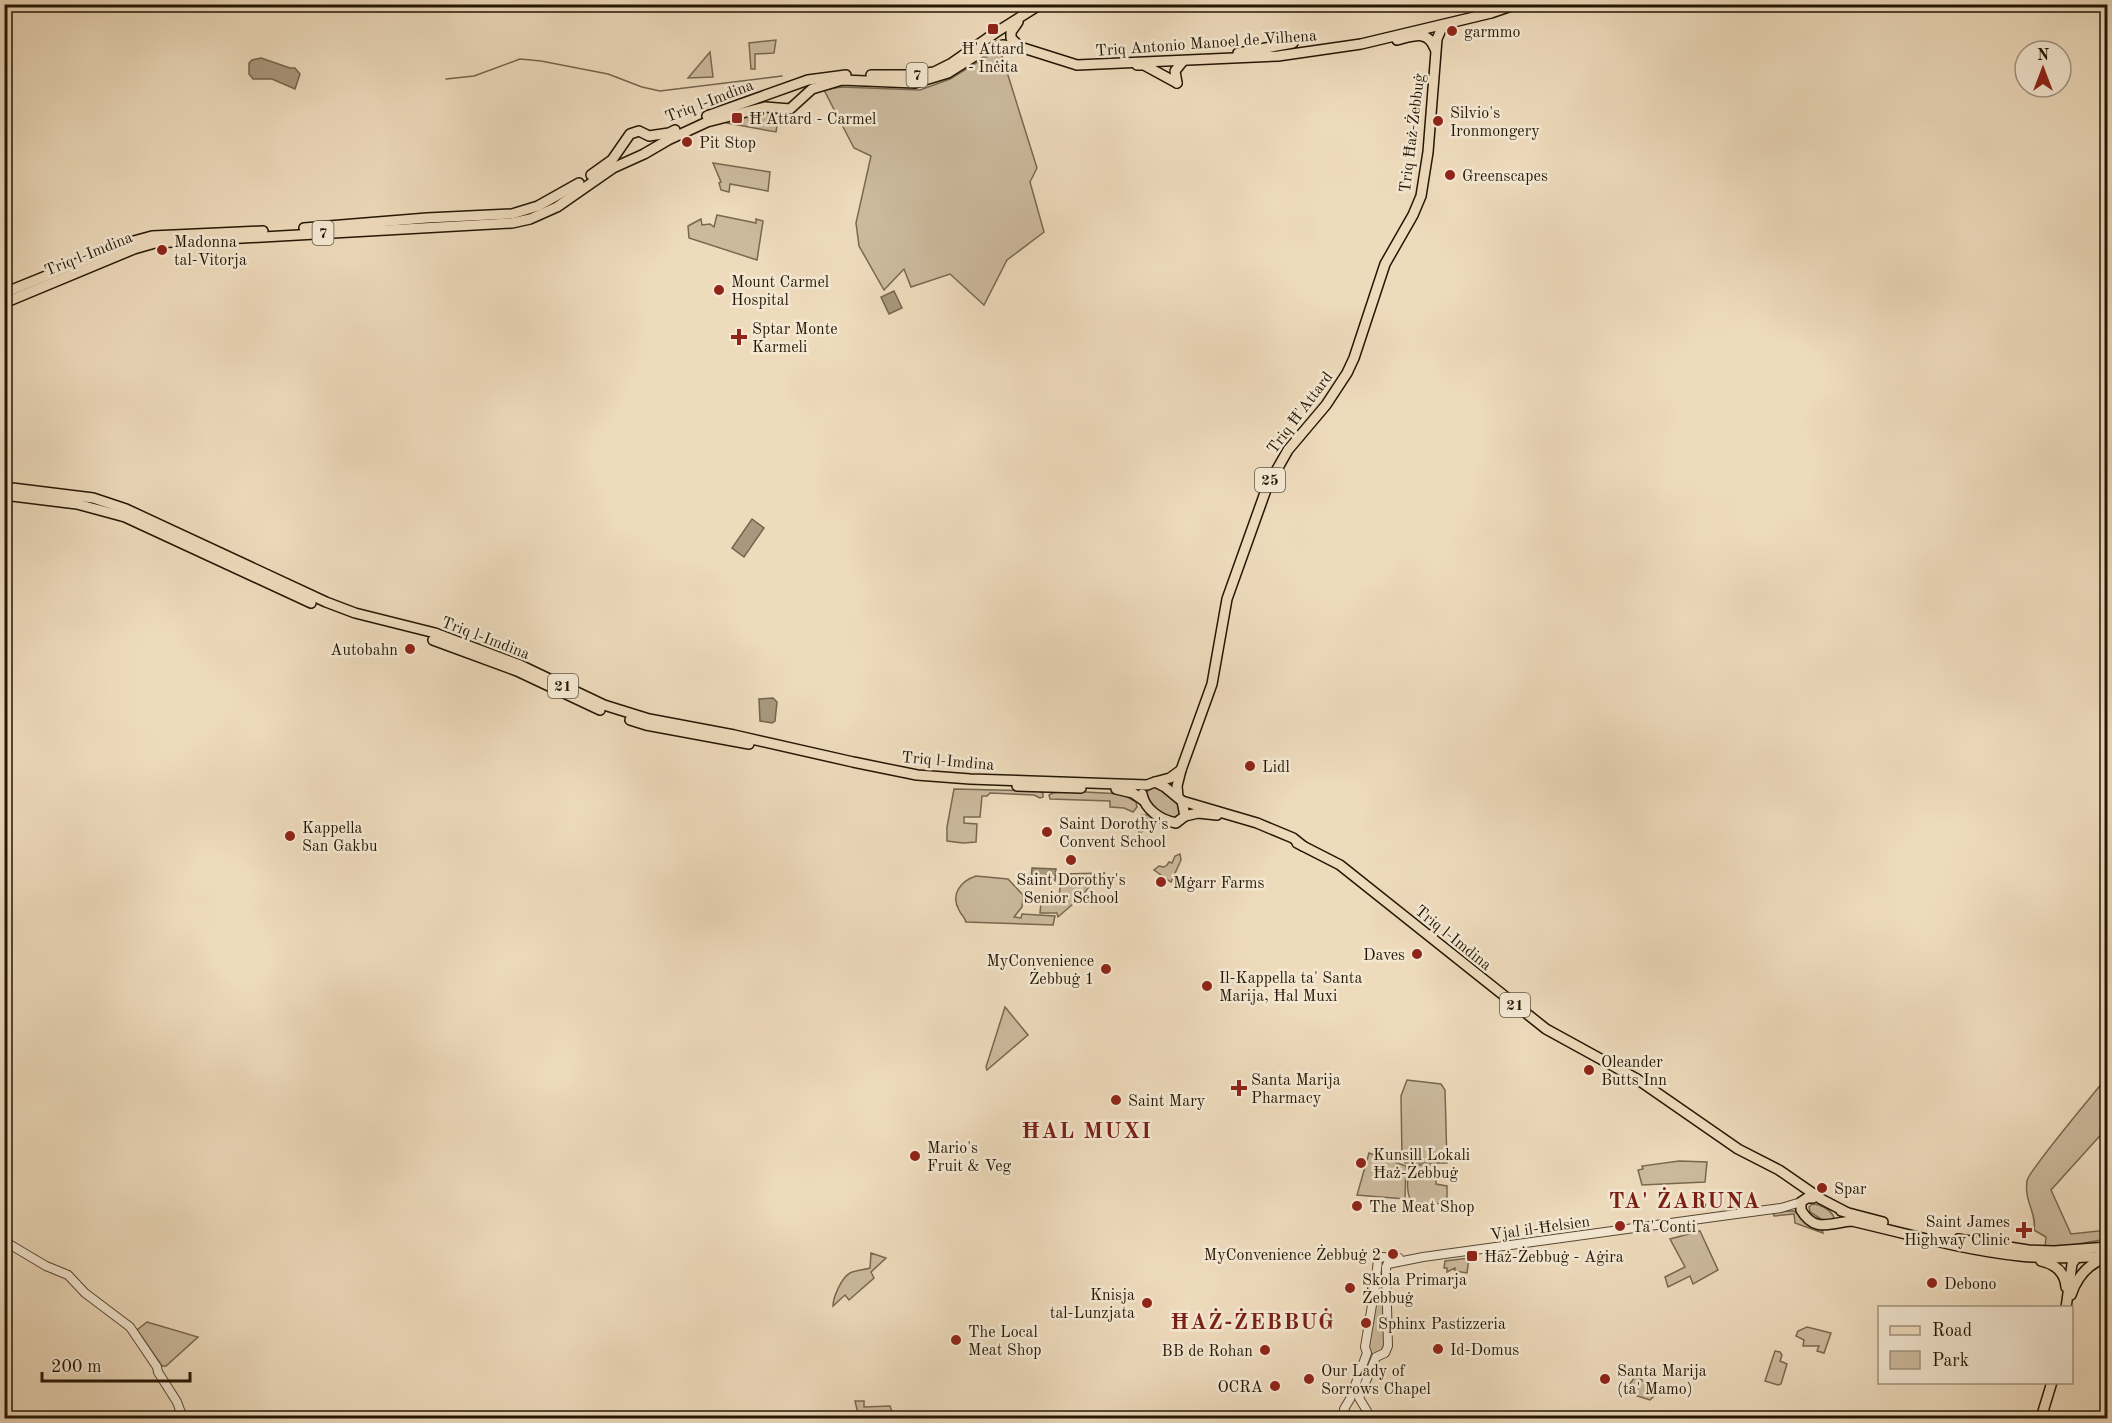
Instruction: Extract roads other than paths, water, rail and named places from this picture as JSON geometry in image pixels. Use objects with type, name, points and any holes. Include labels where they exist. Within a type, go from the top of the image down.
[{"type":"main road","name":"Triq l-Imdina","points":[[4,293],[130,242],[152,236],[289,230],[427,218],[512,214],[526,211],[577,185],[612,160],[634,132],[639,131],[649,136],[669,134],[738,104],[826,76],[912,75],[934,72],[952,63],[1041,4]]},
{"type":"main road","name":"Triq Antonio Manoel de Vilhena","points":[[1003,45],[1020,47],[1071,63],[1102,64],[1278,56],[1361,44],[1443,25],[1517,4]]},
{"type":"main road","points":[[1020,47],[1011,38],[1011,32],[1013,27],[1031,11]]},
{"type":"main road","name":"Triq Ħaż-Żebbuġ","points":[[1413,215],[1423,184],[1436,55],[1439,32],[1443,25]]},
{"type":"main road","name":"Triq Ħaż-Żebbuġ","points":[[1361,44],[1375,44],[1420,35],[1431,40],[1436,55]]},
{"type":"main road","points":[[1155,60],[1238,52],[1293,43]]},
{"type":"main road","name":"Triq l-Imdina","points":[[4,303],[134,249],[155,243],[512,223],[530,219],[556,207],[585,186],[651,148],[722,117],[765,107],[790,109],[812,88],[842,80],[915,83],[948,74],[986,49],[1003,45]]},
{"type":"main road","points":[[1102,64],[1144,65],[1177,83],[1175,71],[1183,61]]},
{"type":"main road","name":"Triq l-Imdina","points":[[782,89],[775,100],[782,109]]},
{"type":"main road","points":[[782,89],[795,92],[797,99],[795,105]]},
{"type":"main road","name":"Triq l-Imdina","points":[[649,136],[651,148]]},
{"type":"main road","points":[[626,141],[626,149],[636,156]]},
{"type":"main road","name":"Triq Ħ'Attard","points":[[1180,799],[1177,786],[1212,684],[1227,599],[1267,487],[1288,450],[1326,405],[1347,374],[1385,264],[1413,215]]},
{"type":"main road","name":"Triq l-Imdina","points":[[4,487],[93,498],[126,509],[326,602],[355,613],[435,633],[520,665],[604,705],[649,719],[917,775],[969,779],[1151,783],[1166,787],[1180,799],[1257,823],[1293,838],[1303,846]]},
{"type":"main road","name":"Triq l-Imdina","points":[[4,495],[77,504],[125,517],[287,593],[339,613],[432,639],[517,671],[602,710],[646,725],[760,746],[915,780],[1047,788],[1124,789],[1133,792],[1167,821],[1176,823],[1185,816],[1198,813],[1226,817],[1303,846],[1340,865],[1546,1029],[1637,1079],[1738,1149],[1846,1212]]},
{"type":"main road","points":[[1143,800],[1142,792],[1151,783],[1170,778],[1181,770]]},
{"type":"main road","points":[[1180,799],[1185,816]]},
{"type":"main road","name":"Triq l-Imdina","points":[[1738,1149],[1747,1158],[1797,1187],[1806,1200],[1836,1210],[1903,1227],[1996,1246],[2054,1251],[2107,1248]]},
{"type":"main road","name":"Triq l-Imdina","points":[[1798,1182],[1806,1200],[1804,1214]]},
{"type":"main road","points":[[1836,1210],[1839,1216],[1838,1222]]},
{"type":"main road","points":[[1804,1214],[1814,1222],[1823,1225],[1832,1226],[1838,1222],[1852,1221],[1978,1250],[2021,1256],[2074,1259],[2108,1256]]},
{"type":"main road","points":[[2074,1259],[2087,1252],[2107,1248]]},
{"type":"main road","points":[[2021,1256],[2049,1263],[2060,1271],[2066,1282],[2067,1306]]},
{"type":"main road","points":[[2068,1306],[2074,1288],[2082,1275],[2093,1263],[2108,1256]]},
{"type":"main road","points":[[2067,1306],[2074,1259]]},
{"type":"main road","points":[[2068,1306],[2089,1274],[2108,1263]]},
{"type":"main road","points":[[2041,1419],[2052,1384]]},
{"type":"street","name":"Vjal il-Ħelsien","points":[[1387,1263],[1409,1258],[1781,1208],[1806,1200]]},
{"type":"street","name":"Vjal il-Ħelsien","points":[[1781,1208],[1804,1214]]},
{"type":"street","points":[[4,1241],[46,1266],[68,1275],[85,1293],[130,1327],[157,1366],[158,1372],[177,1402],[183,1419]]},
{"type":"street","points":[[1354,1419],[1346,1414],[1344,1409],[1367,1353],[1365,1347],[1379,1259],[1387,1263],[1388,1346],[1384,1353],[1376,1357],[1359,1398],[1367,1411],[1363,1419]]},
{"type":"street","points":[[1367,1353],[1376,1357]]},
{"type":"waterway","points":[[446,79],[474,76],[520,59],[608,74],[660,91],[782,76]]},
{"type":"place","name":"Ħ'Attard - Inċita","points":[[993,29]]},
{"type":"place","name":"garmmo","points":[[1452,31]]},
{"type":"place","name":"Ħ'Attard - Carmel","points":[[737,118]]},
{"type":"place","name":"Silvio's Ironmongery","points":[[1438,121]]},
{"type":"place","name":"Pit Stop","points":[[687,142]]},
{"type":"place","name":"Greenscapes","points":[[1450,175]]},
{"type":"place","name":"Madonna tal-Vitorja","points":[[162,250]]},
{"type":"place","name":"Mount Carmel Hospital","points":[[719,290]]},
{"type":"place","name":"Sptar Monte Karmeli","points":[[739,337]]},
{"type":"place","name":"Autobahn","points":[[410,649]]},
{"type":"place","name":"Lidl","points":[[1250,766]]},
{"type":"place","name":"Saint Dorothy's Convent School","points":[[1047,832]]},
{"type":"place","name":"Kappella San Gakbu","points":[[290,836]]},
{"type":"place","name":"Saint Dorothy's Senior School","points":[[1071,860]]},
{"type":"place","name":"Mġarr Farms","points":[[1161,882]]},
{"type":"place","name":"Daves","points":[[1417,954]]},
{"type":"place","name":"MyConvenience Żebbuġ 1","points":[[1106,969]]},
{"type":"place","name":"Il-Kappella ta' Santa Marija, Ħal Muxi","points":[[1207,986]]},
{"type":"place","name":"Oleander Butts Inn","points":[[1589,1070]]},
{"type":"place","name":"Santa Marija Pharmacy","points":[[1239,1088]]},
{"type":"place","name":"Saint Mary","points":[[1116,1100]]},
{"type":"place","name":"Mario's Fruit & Veg","points":[[915,1156]]},
{"type":"place","name":"Kunsill Lokali Ħaż-Żebbuġ","points":[[1361,1163]]},
{"type":"place","name":"Spar","points":[[1822,1188]]},
{"type":"place","name":"The Meat Shop","points":[[1357,1206]]},
{"type":"place","name":"Ta' Conti","points":[[1620,1226]]},
{"type":"place","name":"Saint James Highway Clinic","points":[[2024,1230]]},
{"type":"place","name":"MyConvenience Żebbuġ 2","points":[[1393,1254]]},
{"type":"place","name":"Ħaż-Żebbuġ - Aġira","points":[[1472,1256]]},
{"type":"place","name":"Debono","points":[[1932,1283]]},
{"type":"place","name":"Skola Primarja Żebbuġ","points":[[1350,1288]]},
{"type":"place","name":"Knisja tal-Lunzjata","points":[[1147,1303]]},
{"type":"place","name":"Sphinx Pastizzeria","points":[[1366,1323]]},
{"type":"place","name":"The Local Meat Shop","points":[[956,1340]]},
{"type":"place","name":"Id-Domus","points":[[1438,1349]]},
{"type":"place","name":"BB de Rohan","points":[[1265,1350]]},
{"type":"place","name":"Our Lady of Sorrows Chapel","points":[[1309,1379]]},
{"type":"place","name":"Santa Marija (ta' Mamo)","points":[[1605,1379]]},
{"type":"place","name":"OCRA","points":[[1275,1386]]},
{"type":"district","name":"ĦAL MUXI","points":[[1087,1130]]},
{"type":"district","name":"TA' ŻARUNA","points":[[1685,1200]]},
{"type":"district","name":"ĦAŻ-ŻEBBUĠ","points":[[1253,1321]]}]
